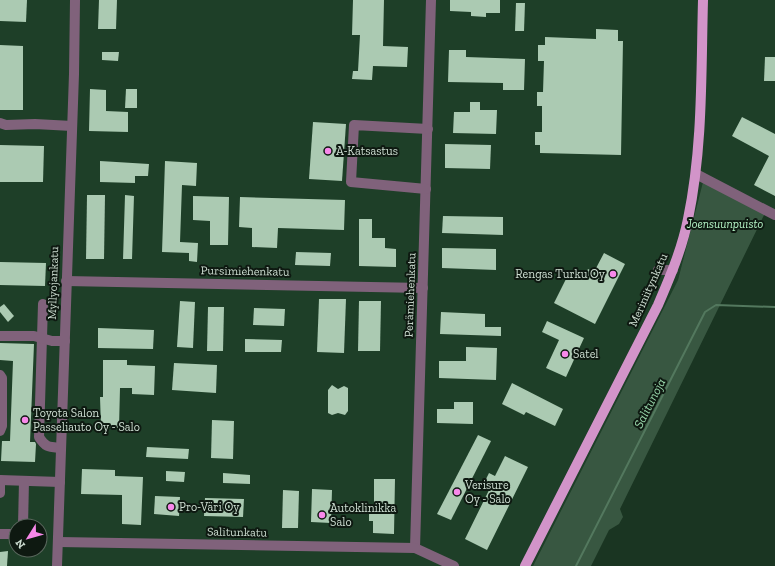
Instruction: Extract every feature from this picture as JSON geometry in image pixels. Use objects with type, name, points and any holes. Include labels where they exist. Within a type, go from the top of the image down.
[{"type":"main road","name":"Meriniitynkatu","points":[[525,566],[658,305],[673,270],[688,220],[696,174],[699,141],[703,0]]},
{"type":"street","name":"Myllyojankatu","points":[[57,566],[59,542],[75,0]]},
{"type":"street","name":"Perämiehenkatu","points":[[415,548],[431,0]]},
{"type":"street","points":[[0,123],[6,125],[35,124],[72,126]]},
{"type":"street","points":[[426,189],[351,182],[354,125],[428,129]]},
{"type":"street","points":[[696,174],[775,215]]},
{"type":"street","points":[[658,270],[673,270]]},
{"type":"street","name":"Pursimiehenkatu","points":[[66,281],[423,288]]},
{"type":"street","points":[[43,304],[39,437],[43,444],[48,447],[61,448]]},
{"type":"street","points":[[0,336],[34,336],[52,341],[64,341]]},
{"type":"street","points":[[0,375],[2,378],[1,428]]},
{"type":"street","points":[[0,492],[0,480],[60,482]]},
{"type":"street","points":[[23,518],[24,481]]},
{"type":"street","name":"Salitunkatu","points":[[59,542],[415,548]]},
{"type":"street","points":[[415,548],[454,566]]},
{"type":"shaded area","points":[[0,0],[775,0],[775,213],[704,178],[678,280],[533,566],[0,566]]},
{"type":"green space","name":"Joensuunpuisto","points":[[704,178],[767,209],[620,509],[623,517],[619,524],[609,530],[591,566],[533,566],[678,280]]},
{"type":"building","points":[[0,0],[27,0],[26,22],[0,21]]},
{"type":"building","points":[[99,0],[117,0],[116,29],[98,29]]},
{"type":"building","points":[[353,0],[384,0],[383,46],[408,47],[407,67],[373,66],[372,80],[352,79],[353,71],[358,71],[360,35],[352,35]]},
{"type":"building","points":[[450,0],[500,0],[500,13],[486,13],[486,17],[471,16],[471,12],[450,11]]},
{"type":"building","points":[[516,3],[525,3],[524,31],[515,31]]},
{"type":"building","points":[[596,29],[618,30],[618,41],[623,41],[621,155],[540,153],[540,145],[535,145],[535,132],[542,132],[542,106],[537,106],[537,92],[543,92],[544,61],[538,61],[538,45],[545,45],[545,37],[596,39]]},
{"type":"building","points":[[0,45],[23,46],[23,110],[0,110]]},
{"type":"building","points":[[449,50],[466,50],[466,57],[525,59],[524,90],[503,90],[503,83],[448,82]]},
{"type":"building","points":[[102,52],[119,52],[118,61],[102,60]]},
{"type":"building","points":[[765,57],[775,57],[775,81],[764,81]]},
{"type":"building","points":[[90,89],[106,90],[106,111],[128,112],[128,132],[89,131]]},
{"type":"building","points":[[126,89],[137,89],[137,108],[125,108]]},
{"type":"building","points":[[470,102],[480,102],[480,110],[497,110],[496,134],[453,133],[454,112],[470,112]]},
{"type":"building","points":[[742,117],[775,134],[775,196],[754,185],[769,156],[732,136]]},
{"type":"building","name":"A-Katsastus","points":[[313,122],[346,124],[342,181],[309,179]]},
{"type":"building","points":[[445,144],[491,145],[490,169],[445,168]]},
{"type":"building","points":[[0,145],[44,146],[43,182],[0,182]]},
{"type":"building","points":[[100,161],[149,164],[148,176],[135,176],[135,183],[100,182]]},
{"type":"building","points":[[165,161],[197,163],[196,186],[182,185],[180,242],[198,243],[197,262],[189,261],[189,253],[162,252]]},
{"type":"building","points":[[87,195],[105,195],[104,259],[86,259]]},
{"type":"building","points":[[125,195],[134,196],[132,259],[123,259]]},
{"type":"building","points":[[193,196],[229,197],[228,245],[210,245],[210,221],[193,220]]},
{"type":"building","points":[[240,197],[345,200],[344,230],[278,228],[277,248],[252,247],[252,228],[239,227]]},
{"type":"building","points":[[443,216],[503,217],[503,235],[442,233]]},
{"type":"building","points":[[359,219],[372,219],[372,238],[385,238],[385,248],[396,249],[396,267],[359,266]]},
{"type":"building","points":[[442,248],[496,249],[496,270],[442,268]]},
{"type":"building","points":[[296,252],[331,253],[330,266],[295,265]]},
{"type":"building","points":[[604,253],[625,264],[595,324],[554,303],[569,273],[583,280],[588,269],[594,272]]},
{"type":"building","points":[[0,262],[46,263],[45,286],[0,285]]},
{"type":"building","points":[[319,299],[346,299],[344,353],[317,352]]},
{"type":"building","points":[[180,301],[195,302],[193,348],[177,347]]},
{"type":"building","points":[[359,301],[381,301],[380,351],[358,351]]},
{"type":"building","points":[[4,304],[14,316],[8,322],[0,312],[0,307]]},
{"type":"building","points":[[208,307],[224,307],[223,351],[207,351]]},
{"type":"building","points":[[254,308],[285,309],[284,326],[253,325]]},
{"type":"building","points":[[441,312],[485,314],[485,327],[501,327],[501,336],[440,334]]},
{"type":"building","name":"Satel","points":[[547,321],[584,338],[566,377],[546,368],[559,340],[542,332]]},
{"type":"building","points":[[98,328],[154,330],[153,349],[98,348]]},
{"type":"building","points":[[245,339],[282,340],[281,352],[245,352]]},
{"type":"building","points":[[0,343],[34,344],[30,442],[35,442],[36,444],[35,462],[1,461],[2,441],[10,441],[13,361],[0,360]]},
{"type":"building","points":[[466,347],[497,348],[496,380],[439,378],[439,361],[466,361]]},
{"type":"building","points":[[103,360],[127,360],[127,365],[155,366],[154,395],[132,394],[132,388],[120,388],[119,428],[101,427],[100,397],[103,397]]},
{"type":"building","points":[[174,363],[217,365],[216,393],[172,390]]},
{"type":"building","points":[[512,383],[563,409],[555,426],[526,412],[524,415],[502,404]]},
{"type":"building","points":[[332,385],[338,389],[344,386],[348,388],[348,411],[345,415],[338,413],[332,415],[328,413],[328,390]]},
{"type":"building","points":[[454,402],[473,402],[473,424],[437,423],[437,409],[454,409]]},
{"type":"building","points":[[212,420],[234,421],[233,459],[211,458]]},
{"type":"building","points":[[478,435],[491,441],[451,520],[437,514]]},
{"type":"building","points":[[147,447],[189,449],[188,459],[146,457]]},
{"type":"building","points":[[505,456],[528,467],[487,550],[465,539],[492,484],[485,481],[489,473],[495,476]]},
{"type":"building","points":[[82,469],[115,470],[115,476],[143,477],[141,525],[122,524],[122,495],[81,494]]},
{"type":"building","points":[[166,471],[185,472],[184,482],[166,481]]},
{"type":"building","points":[[223,473],[250,475],[250,484],[223,483]]},
{"type":"building","points":[[374,479],[395,479],[394,534],[373,533],[373,521],[369,521],[369,509],[374,509]]},
{"type":"building","points":[[312,489],[332,490],[331,523],[311,522]]},
{"type":"building","points":[[283,490],[299,491],[298,528],[282,528]]},
{"type":"building","points":[[155,496],[180,497],[179,516],[154,514]]},
{"type":"building","points":[[205,498],[244,499],[243,517],[204,516]]},
{"type":"building","points":[[8,551],[7,566],[0,566],[0,552]]},
{"type":"waterway","name":"Salitunoja","points":[[576,566],[705,312],[716,305],[775,307]]},
{"type":"place","name":"A-Katsastus","points":[[328,151]]},
{"type":"place","name":"Rengas Turku Oy","points":[[613,274]]},
{"type":"place","name":"Satel","points":[[565,354]]},
{"type":"place","name":"Toyota Salon Passeliauto Oy - Salo","points":[[25,420]]},
{"type":"place","name":"Verisure Oy - Salo","points":[[457,492]]},
{"type":"place","name":"Pro-Väri Oy","points":[[171,507]]},
{"type":"place","name":"Autoklinikka Salo","points":[[322,515]]}]
